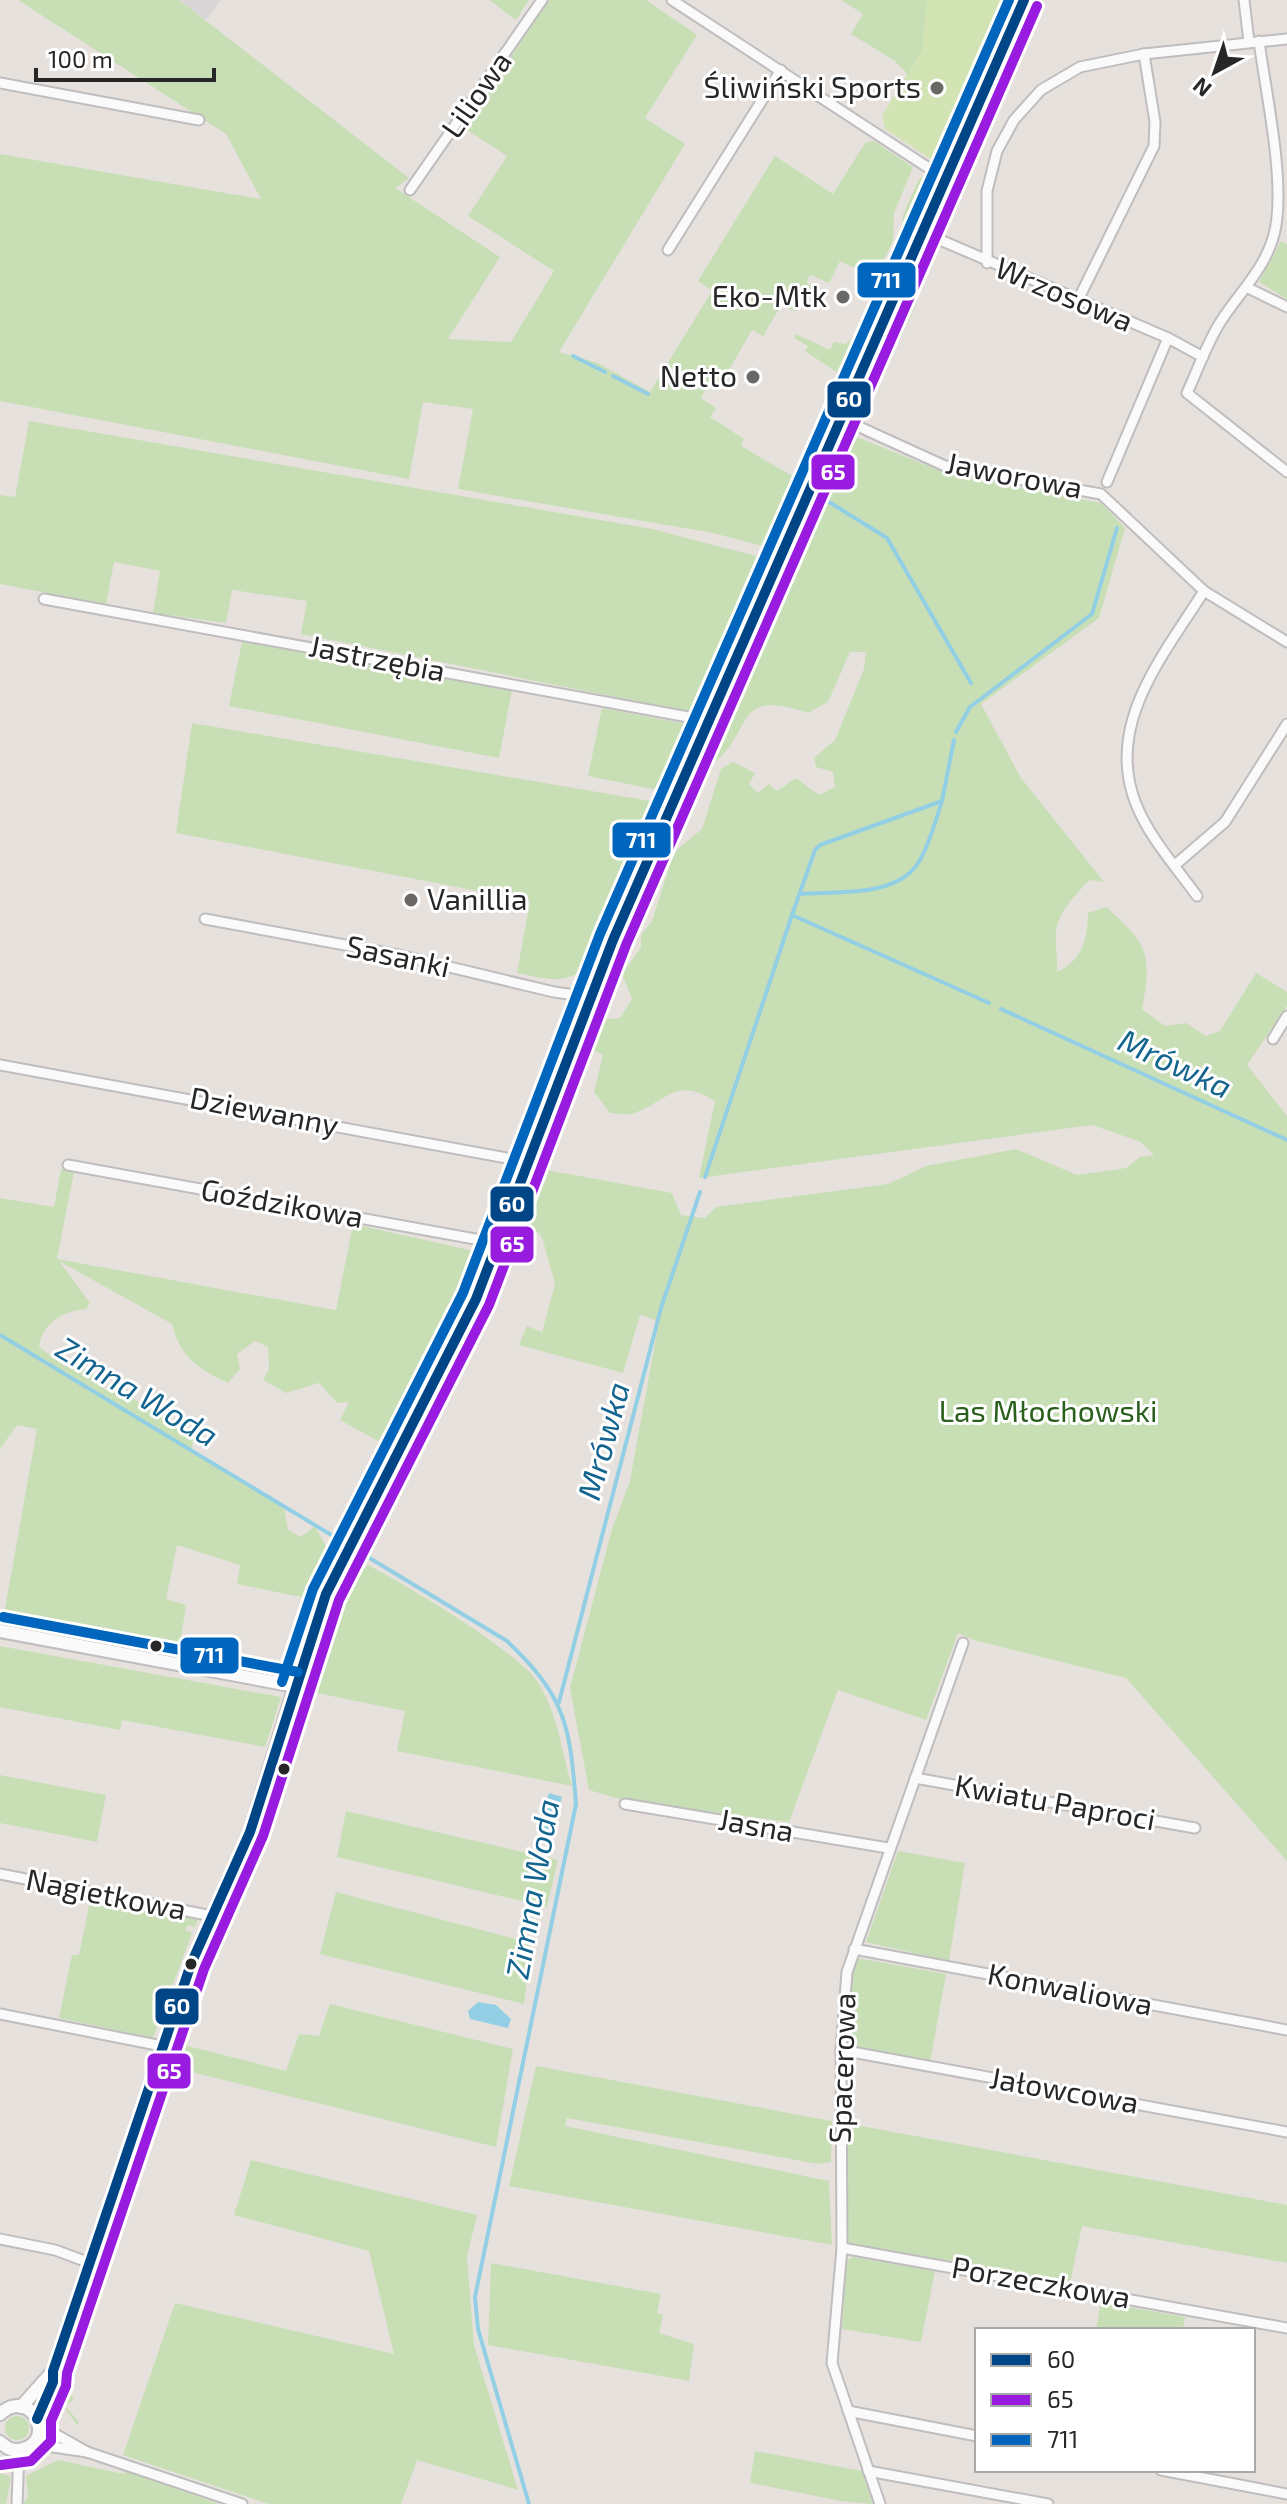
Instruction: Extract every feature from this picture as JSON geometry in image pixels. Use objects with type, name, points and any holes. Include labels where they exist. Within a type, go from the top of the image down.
[{"type":"street","name":"Liliowa","points":[[410,190],[542,0]]},
{"type":"street","points":[[672,0],[947,180]]},
{"type":"street","points":[[33,2444],[53,2382],[53,2371],[162,2046],[191,1964],[250,1832],[313,1628],[349,1546],[452,1352],[497,1243],[590,997],[1024,0]]},
{"type":"street","points":[[1244,0],[1254,41],[1277,187],[1276,226],[1248,288],[1222,320],[1187,393],[1287,472]]},
{"type":"street","points":[[987,263],[987,191],[997,151],[1014,120],[1041,90],[1080,67],[1144,54],[1287,39]]},
{"type":"street","points":[[1078,300],[1154,146],[1155,122],[1144,54]]},
{"type":"street","points":[[668,250],[781,70]]},
{"type":"street","points":[[0,83],[199,120]]},
{"type":"street","points":[[1276,226],[1287,233]]},
{"type":"street","name":"Wrzosowa","points":[[924,233],[987,263],[1168,338],[1203,357]]},
{"type":"street","points":[[1248,288],[1287,307]]},
{"type":"street","name":"Jaworowa","points":[[1107,482],[1168,338]]},
{"type":"street","name":"Jaworowa","points":[[842,419],[945,466],[1101,494],[1204,591],[1287,642]]},
{"type":"street","points":[[1197,896],[1136,804],[1128,769],[1128,734],[1144,686],[1204,591]]},
{"type":"street","name":"Jastrzębia","points":[[44,599],[710,721]]},
{"type":"street","points":[[1175,865],[1225,822],[1287,724]]},
{"type":"street","name":"Sasanki","points":[[205,919],[399,955],[554,992],[590,997]]},
{"type":"street","points":[[1273,1039],[1287,1016]]},
{"type":"street","name":"Dziewanny","points":[[0,1065],[528,1162]]},
{"type":"street","name":"Goździkowa","points":[[68,1165],[497,1243]]},
{"type":"street","points":[[0,1631],[295,1686]]},
{"type":"street","name":"Spacerowa","points":[[880,2504],[832,2363],[842,2248],[841,2050],[847,1972],[888,1848],[963,1643]]},
{"type":"street","name":"Kwiatu Paproci","points":[[915,1778],[1195,1828]]},
{"type":"street","name":"Jasna","points":[[625,1804],[888,1848]]},
{"type":"street","name":"Nagietkowa","points":[[0,1874],[212,1916]]},
{"type":"street","name":"Konwaliowa","points":[[854,1949],[1287,2030]]},
{"type":"street","points":[[0,2014],[162,2046]]},
{"type":"street","name":"Jałowcowa","points":[[841,2050],[1287,2132]]},
{"type":"street","points":[[0,2239],[55,2250],[90,2263]]},
{"type":"street","name":"Porzeczkowa","points":[[842,2248],[1287,2328]]},
{"type":"street","points":[[1,2411],[21,2407],[53,2371]]},
{"type":"street","points":[[21,2407],[38,2422],[87,2452]]},
{"type":"street","points":[[848,2411],[975,2436]]},
{"type":"street","points":[[17,2504],[6,2448],[33,2444],[87,2452],[242,2504]]},
{"type":"street","points":[[868,2471],[1048,2504]]},
{"type":"street","points":[[1172,2472],[1287,2494]]},
{"type":"shaded area","points":[[179,0],[221,0],[206,20]]},
{"type":"green space","points":[[18,0],[179,0],[409,178],[395,188],[500,257],[448,339],[511,342],[554,271],[468,216],[507,156],[464,128],[549,0],[646,0],[697,35],[645,118],[685,144],[559,352],[598,363],[650,392],[712,291],[698,281],[775,156],[833,194],[865,143],[874,141],[913,167],[894,213],[893,241],[870,289],[867,287],[871,276],[840,261],[829,283],[810,275],[807,282],[812,288],[805,305],[799,302],[795,312],[787,307],[785,299],[763,336],[752,330],[721,384],[712,379],[701,398],[716,408],[710,417],[744,439],[741,446],[804,483],[777,550],[713,533],[458,489],[473,409],[423,402],[409,479],[0,401],[0,154],[261,199],[226,134]]},
{"type":"green space","points":[[489,0],[529,0],[516,20]]},
{"type":"green space","points":[[841,0],[944,0],[939,22],[908,75],[895,61],[851,34],[863,14]]},
{"type":"green space","name":"Śliwiński Sports","points":[[927,0],[1011,0],[945,156],[932,160],[885,129],[882,116],[922,50]]},
{"type":"green space","points":[[1033,0],[1044,0],[1016,53],[1020,55],[959,200],[938,215]]},
{"type":"green space","points":[[925,175],[932,188],[884,295],[879,292],[902,242],[903,215],[919,179]]},
{"type":"green space","points":[[1281,241],[1287,244],[1287,299],[1259,282]]},
{"type":"green space","points":[[929,248],[930,260],[917,294],[910,290]]},
{"type":"green space","points":[[905,300],[916,305],[879,383],[873,381]]},
{"type":"green space","points":[[796,334],[830,350],[834,342],[845,344],[859,334],[866,337],[847,379],[805,351],[808,346],[794,338]]},
{"type":"green space","points":[[29,421],[652,529],[772,560],[701,714],[301,634],[307,601],[232,590],[226,623],[153,613],[160,571],[114,562],[106,604],[0,584],[0,495],[15,497]]},
{"type":"green space","name":"Las Młochowski","points":[[852,435],[948,474],[1101,503],[1125,528],[1099,618],[981,704],[1021,778],[1104,882],[1089,880],[1063,911],[1056,934],[1057,972],[1073,961],[1082,948],[1088,913],[1106,907],[1130,930],[1144,951],[1147,975],[1142,1009],[1165,1026],[1186,1023],[1206,1036],[1220,1031],[1256,973],[1287,992],[1287,1006],[1247,1065],[1287,1116],[1287,1861],[1126,1678],[974,1640],[958,1633],[926,1720],[838,1690],[789,1822],[626,1801],[589,1790],[570,1688],[612,1529],[630,1481],[659,1321],[640,1315],[623,1373],[519,1345],[527,1326],[542,1332],[555,1284],[542,1237],[530,1224],[519,1226],[536,1168],[672,1193],[681,1215],[705,1218],[716,1207],[888,1184],[926,1166],[1016,1149],[1077,1175],[1126,1168],[1140,1157],[1154,1155],[1141,1142],[1092,1125],[699,1178],[715,1101],[702,1094],[681,1091],[635,1113],[623,1114],[610,1113],[594,1092],[603,1055],[587,1047],[595,1020],[620,1018],[632,999],[622,974],[641,947],[641,935],[652,921],[674,852],[702,829],[721,769],[733,762],[755,773],[749,784],[758,793],[769,784],[777,791],[796,778],[819,795],[835,787],[833,772],[816,767],[814,758],[835,740],[864,669],[866,652],[850,652],[828,702],[808,713],[783,706],[754,710],[723,755],[708,767],[718,728]]},
{"type":"green space","points":[[242,642],[295,648],[512,690],[499,758],[229,706]]},
{"type":"green space","points":[[602,708],[696,726],[667,792],[588,776]]},
{"type":"green space","points":[[192,723],[662,803],[587,968],[562,979],[537,977],[517,973],[530,901],[176,833]]},
{"type":"green space","points":[[61,1169],[74,1172],[57,1259],[336,1310],[353,1224],[474,1251],[474,1276],[444,1342],[433,1337],[419,1377],[425,1384],[385,1454],[380,1442],[340,1420],[349,1402],[337,1403],[319,1383],[286,1393],[263,1380],[269,1369],[268,1347],[255,1341],[237,1354],[240,1369],[228,1383],[192,1361],[180,1345],[172,1324],[59,1261],[90,1303],[86,1309],[69,1312],[49,1325],[39,1347],[65,1366],[92,1370],[94,1379],[105,1390],[117,1388],[193,1437],[192,1449],[284,1507],[288,1530],[301,1537],[315,1526],[331,1556],[311,1599],[237,1584],[240,1565],[177,1545],[166,1599],[186,1605],[178,1658],[3,1620],[37,1429],[17,1425],[0,1449],[0,1198],[54,1207]]},
{"type":"green space","points":[[368,1565],[458,1618],[506,1652],[537,1681],[550,1706],[572,1786],[397,1751],[405,1711],[307,1691],[322,1640],[336,1607]]},
{"type":"green space","points":[[0,1646],[281,1697],[265,1747],[122,1720],[120,1730],[0,1707]]},
{"type":"green space","points":[[0,1775],[106,1795],[97,1842],[0,1823]]},
{"type":"green space","points":[[346,1811],[558,1860],[547,1907],[337,1857]]},
{"type":"green space","points":[[898,1851],[965,1863],[949,1961],[866,1942]]},
{"type":"green space","points":[[336,1892],[531,1943],[524,2004],[320,1954]]},
{"type":"green space","points":[[91,1897],[198,1919],[195,1927],[188,1925],[185,1930],[192,1933],[153,2038],[59,2018],[72,1955],[79,1955]]},
{"type":"green space","points":[[857,1958],[946,1974],[930,2063],[848,2046],[853,1970]]},
{"type":"green space","points":[[330,2004],[513,2049],[496,2147],[167,2066],[172,2042],[286,2071],[299,2034],[319,2036]]},
{"type":"green space","points":[[536,2066],[832,2121],[831,2162],[818,2164],[567,2118],[565,2126],[829,2181],[832,2245],[509,2186]]},
{"type":"green space","points":[[845,2123],[1287,2205],[1287,2263],[1082,2226],[1070,2283],[850,2244],[845,2240]]},
{"type":"green space","points":[[251,2160],[477,2215],[467,2257],[474,2345],[518,2490],[417,2460],[401,2504],[269,2504],[123,2455],[175,2303],[394,2354],[369,2251],[234,2215]]},
{"type":"green space","points":[[853,2257],[935,2271],[921,2342],[842,2329],[846,2261]]},
{"type":"green space","points":[[491,2263],[661,2294],[657,2313],[663,2315],[659,2333],[694,2344],[689,2381],[488,2345]]},
{"type":"green space","points":[[1101,2302],[1185,2317],[1183,2328],[1096,2328]]},
{"type":"green space","points":[[74,2329],[77,2330],[60,2382],[74,2399],[65,2406],[79,2422],[78,2426],[53,2393]]},
{"type":"green space","points":[[17,2416],[25,2420],[29,2428],[25,2436],[17,2440],[9,2436],[5,2428],[9,2420]]},
{"type":"green space","points":[[755,2451],[862,2471],[873,2504],[841,2501],[750,2483]]},
{"type":"green space","points":[[58,2460],[124,2474],[126,2470],[219,2504],[23,2504],[28,2496],[26,2476]]},
{"type":"green space","points":[[0,2473],[11,2477],[6,2504],[0,2504]]},
{"type":"water","points":[[549,1793],[562,1797],[551,1836],[538,1833]]},
{"type":"water","points":[[478,2002],[496,2005],[511,2019],[508,2028],[470,2019],[468,2011]]},
{"type":"waterway","points":[[573,356],[605,372]]},
{"type":"waterway","points":[[613,376],[648,394]]},
{"type":"waterway","points":[[833,473],[821,497],[887,538],[971,683]]},
{"type":"waterway","points":[[956,732],[970,707],[1092,614],[1117,528]]},
{"type":"waterway","points":[[792,915],[815,850],[820,845],[942,801],[954,740]]},
{"type":"waterway","points":[[800,894],[866,890],[898,881],[920,860],[942,801]]},
{"type":"waterway","name":"Mrówka","points":[[705,1177],[792,915],[989,1003]]},
{"type":"waterway","name":"Mrówka","points":[[1001,1009],[1287,1140]]},
{"type":"waterway","name":"Mrówka","points":[[559,1702],[661,1308],[700,1192]]},
{"type":"waterway","name":"Zimna Woda","points":[[0,1335],[507,1641],[542,1679],[561,1714],[571,1754],[576,1804],[475,2297],[478,2329],[529,2504]]},
{"type":"transit line","name":"711","points":[[282,1682],[313,1589],[463,1293],[600,934],[1009,0]]},
{"type":"transit line","name":"60","points":[[37,2419],[53,2382],[53,2371],[191,1964],[250,1832],[326,1594],[476,1299],[613,940],[1024,0]]},
{"type":"transit line","name":"65","points":[[1,2465],[31,2461],[51,2441],[51,2421],[66,2386],[67,2373],[204,1969],[263,1836],[339,1600],[489,1305],[626,945],[1037,6]]},
{"type":"transit line","name":"711","points":[[3,1617],[298,1672]]},
{"type":"place","name":"Śliwiński Sports","points":[[937,88]]},
{"type":"place","name":"Eko-Mtk","points":[[843,297]]},
{"type":"place","name":"Netto","points":[[753,377]]},
{"type":"place","name":"Vanillia","points":[[411,900]]}]
